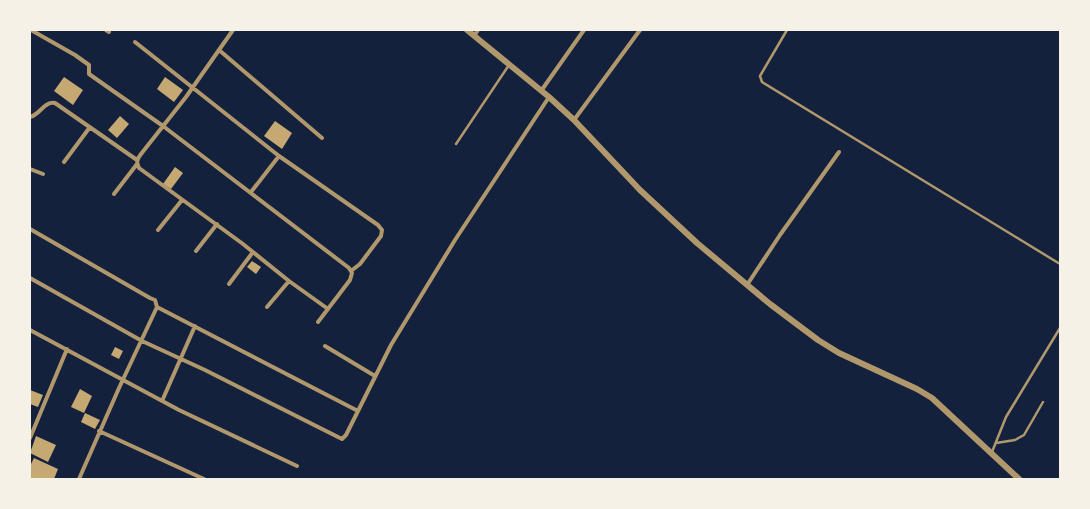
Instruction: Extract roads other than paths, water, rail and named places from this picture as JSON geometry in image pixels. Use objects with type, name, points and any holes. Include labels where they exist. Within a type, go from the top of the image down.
[{"type":"street","points":[[31,30],[75,55],[88,65],[89,74],[164,126],[351,270]]},
{"type":"street","points":[[114,194],[233,30]]},
{"type":"street","points":[[467,30],[549,97],[574,120],[640,190],[697,243],[747,285],[811,334],[839,353],[917,389],[932,398],[992,452],[1019,479]]},
{"type":"street","points":[[474,36],[478,30]]},
{"type":"street","points":[[542,91],[584,30]]},
{"type":"street","points":[[574,120],[640,30]]},
{"type":"street","points":[[134,42],[279,156],[381,228],[381,236],[360,264],[351,270]]},
{"type":"street","points":[[218,50],[322,138]]},
{"type":"street","points":[[30,278],[142,341],[340,440],[346,435],[391,345],[455,240],[549,97]]},
{"type":"street","points":[[30,118],[35,116],[51,102],[61,106],[137,162],[139,168],[328,309]]},
{"type":"street","points":[[64,162],[90,127]]},
{"type":"street","points":[[747,285],[780,235],[839,152]]},
{"type":"street","points":[[251,192],[279,156]]},
{"type":"street","points":[[30,169],[42,174]]},
{"type":"street","points":[[158,230],[182,200]]},
{"type":"street","points":[[196,251],[216,224]]},
{"type":"street","points":[[30,229],[155,300],[157,307],[79,479]]},
{"type":"street","points":[[229,284],[253,252]]},
{"type":"street","points":[[318,322],[350,280],[351,270]]},
{"type":"street","points":[[268,307],[289,281]]},
{"type":"street","points":[[157,307],[358,411]]},
{"type":"street","points":[[162,401],[195,326]]},
{"type":"street","points":[[30,330],[162,401],[297,466]]},
{"type":"street","points":[[325,346],[375,376]]},
{"type":"street","points":[[30,438],[67,349]]},
{"type":"street","points":[[100,431],[204,479]]},
{"type":"lane","points":[[787,30],[760,76],[762,82],[1060,264]]},
{"type":"lane","points":[[456,144],[509,65]]},
{"type":"lane","points":[[992,452],[1006,416],[1060,328]]},
{"type":"lane","points":[[996,443],[1015,440],[1024,435],[1043,402]]}]
